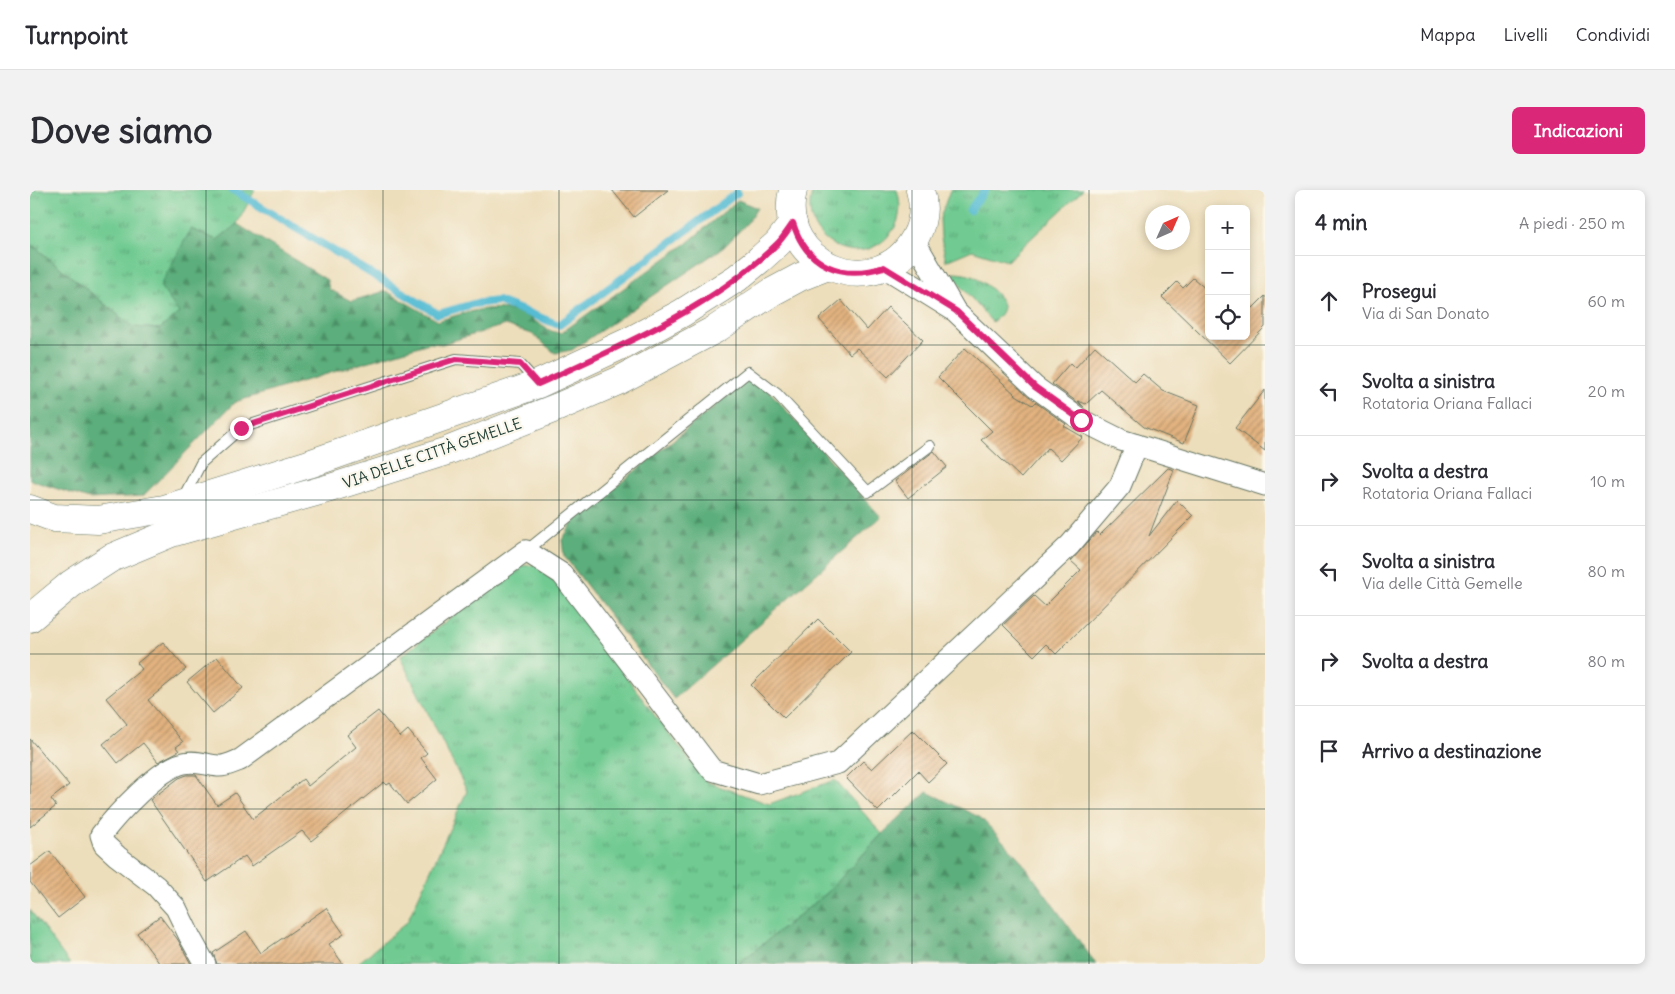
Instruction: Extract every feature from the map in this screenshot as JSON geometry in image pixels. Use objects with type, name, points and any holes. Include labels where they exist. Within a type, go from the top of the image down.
[{"type":"main road","points":[[793,190],[790,200],[793,223],[796,235],[806,250],[828,266],[851,273],[868,272],[884,267],[899,258],[911,246],[919,230],[923,214],[920,190]]},
{"type":"main road","name":"VIA DELLE CITTÀ GEMELLE","points":[[30,509],[54,518],[98,520],[164,509],[309,464],[538,384],[628,342],[682,313],[736,278],[759,260],[778,243],[793,223]]},
{"type":"main road","name":"VIA DELLE CITTÀ GEMELLE","points":[[30,618],[71,584],[111,558],[171,533],[330,488],[447,451],[558,407],[626,377],[716,329],[772,292],[800,277],[828,266]]},
{"type":"street","points":[[914,240],[956,311]]},
{"type":"street","points":[[884,267],[956,311],[1035,387],[1081,420],[1121,440],[1265,485]]},
{"type":"street","points":[[205,964],[176,908],[156,886],[104,844],[100,835],[153,780],[169,768],[184,762],[204,762],[219,766],[240,760],[526,551],[562,574],[712,770],[759,784],[838,763],[1070,545],[1120,486],[1136,444]]},
{"type":"lane","points":[[180,504],[201,463],[241,428],[456,359],[520,364],[538,384]]},
{"type":"lane","points":[[526,551],[748,372],[777,394],[868,492],[930,446]]},
{"type":"green space","points":[[30,190],[255,190],[237,224],[217,240],[191,229],[179,313],[160,329],[133,327],[30,244]]},
{"type":"green space","points":[[813,190],[897,190],[900,209],[897,223],[882,242],[867,249],[851,251],[836,246],[823,237],[814,225],[810,209]]},
{"type":"green space","points":[[950,190],[1083,190],[1007,261],[972,250],[946,261],[941,238],[940,218]]},
{"type":"green space","points":[[738,200],[757,208],[748,222],[724,247],[572,350],[555,353],[532,334],[505,325],[442,344],[429,343],[235,402],[143,496],[89,499],[30,480],[30,244],[133,327],[160,329],[179,313],[160,286],[191,229],[217,240],[237,224],[327,280],[329,289],[351,301],[386,291],[438,321],[482,310],[504,309],[526,316],[547,329],[561,333],[687,243]]},
{"type":"green space","points":[[954,273],[973,277],[984,283],[999,297],[1003,309],[996,319],[992,322],[954,278]]},
{"type":"green space","points":[[751,380],[763,384],[881,517],[674,699],[564,556],[562,540],[574,521],[744,382]]},
{"type":"green space","points":[[537,565],[561,587],[655,716],[707,782],[769,804],[835,780],[882,834],[827,893],[738,964],[357,964],[407,922],[467,791],[400,657],[517,566]]},
{"type":"green space","points":[[927,792],[981,818],[1019,858],[1096,964],[738,964],[827,893],[882,834]]},
{"type":"green space","points":[[30,910],[70,964],[30,964]]},
{"type":"building","points":[[612,190],[668,190],[634,217]]},
{"type":"building","points":[[1193,278],[1205,288],[1205,339],[1162,297],[1177,282],[1183,288]]},
{"type":"building","points":[[1265,296],[1265,327],[1230,363],[1206,340],[1250,340],[1250,305],[1253,308]]},
{"type":"building","points":[[841,300],[867,330],[888,307],[923,340],[888,377],[857,348],[850,354],[819,319]]},
{"type":"building","points":[[1095,346],[1135,382],[1143,374],[1163,391],[1199,405],[1184,443],[1144,427],[1101,390],[1086,404],[1078,401],[1084,407],[1052,384],[1070,363],[1075,368]]},
{"type":"building","points":[[965,348],[1016,395],[1032,405],[1035,402],[1066,424],[1064,426],[1083,437],[1061,460],[1048,448],[1021,478],[981,440],[992,431],[938,377]]},
{"type":"building","points":[[1265,390],[1265,451],[1235,428]]},
{"type":"building","points":[[934,451],[947,467],[908,498],[895,481]]},
{"type":"building","points":[[1168,468],[1174,470],[1149,536],[1177,500],[1193,516],[1056,654],[1046,644],[1034,656],[1003,625],[1034,596],[1045,606],[1081,570],[1071,561],[1097,532],[1100,535]]},
{"type":"building","points":[[818,619],[851,652],[784,718],[751,685]]},
{"type":"building","points":[[163,642],[186,669],[148,700],[183,742],[176,747],[179,751],[158,762],[143,743],[118,763],[103,744],[127,724],[106,698],[142,669],[137,663]]},
{"type":"building","points":[[217,657],[243,688],[213,713],[187,682]]},
{"type":"building","points":[[378,711],[400,737],[408,730],[427,753],[421,758],[437,779],[407,804],[390,783],[387,785],[384,782],[311,841],[302,831],[252,866],[245,856],[207,882],[150,800],[179,778],[187,775],[196,775],[217,805],[235,793],[253,819],[303,779],[308,786],[356,747],[347,735]]},
{"type":"building","points":[[913,730],[947,764],[928,782],[918,771],[878,811],[846,778],[863,761],[872,769]]},
{"type":"building","points":[[30,739],[69,785],[51,799],[56,806],[30,827]]},
{"type":"building","points":[[50,851],[85,897],[58,918],[30,882],[30,866]]},
{"type":"building","points":[[326,908],[344,934],[329,944],[343,964],[217,964],[213,953],[246,931],[261,953]]},
{"type":"building","points":[[160,916],[178,940],[191,964],[160,964],[137,933]]},
{"type":"waterway","points":[[233,190],[438,314],[473,304],[498,301],[559,325],[737,193]]},
{"type":"waterway","points":[[970,210],[985,190]]},
{"type":"route","points":[[241,428],[456,359],[520,364],[538,384],[628,342],[682,313],[736,278],[759,260],[778,243],[793,223],[796,235],[806,250],[819,261],[834,269],[851,273],[868,272],[884,267],[956,311],[1035,387],[1081,420]]}]
